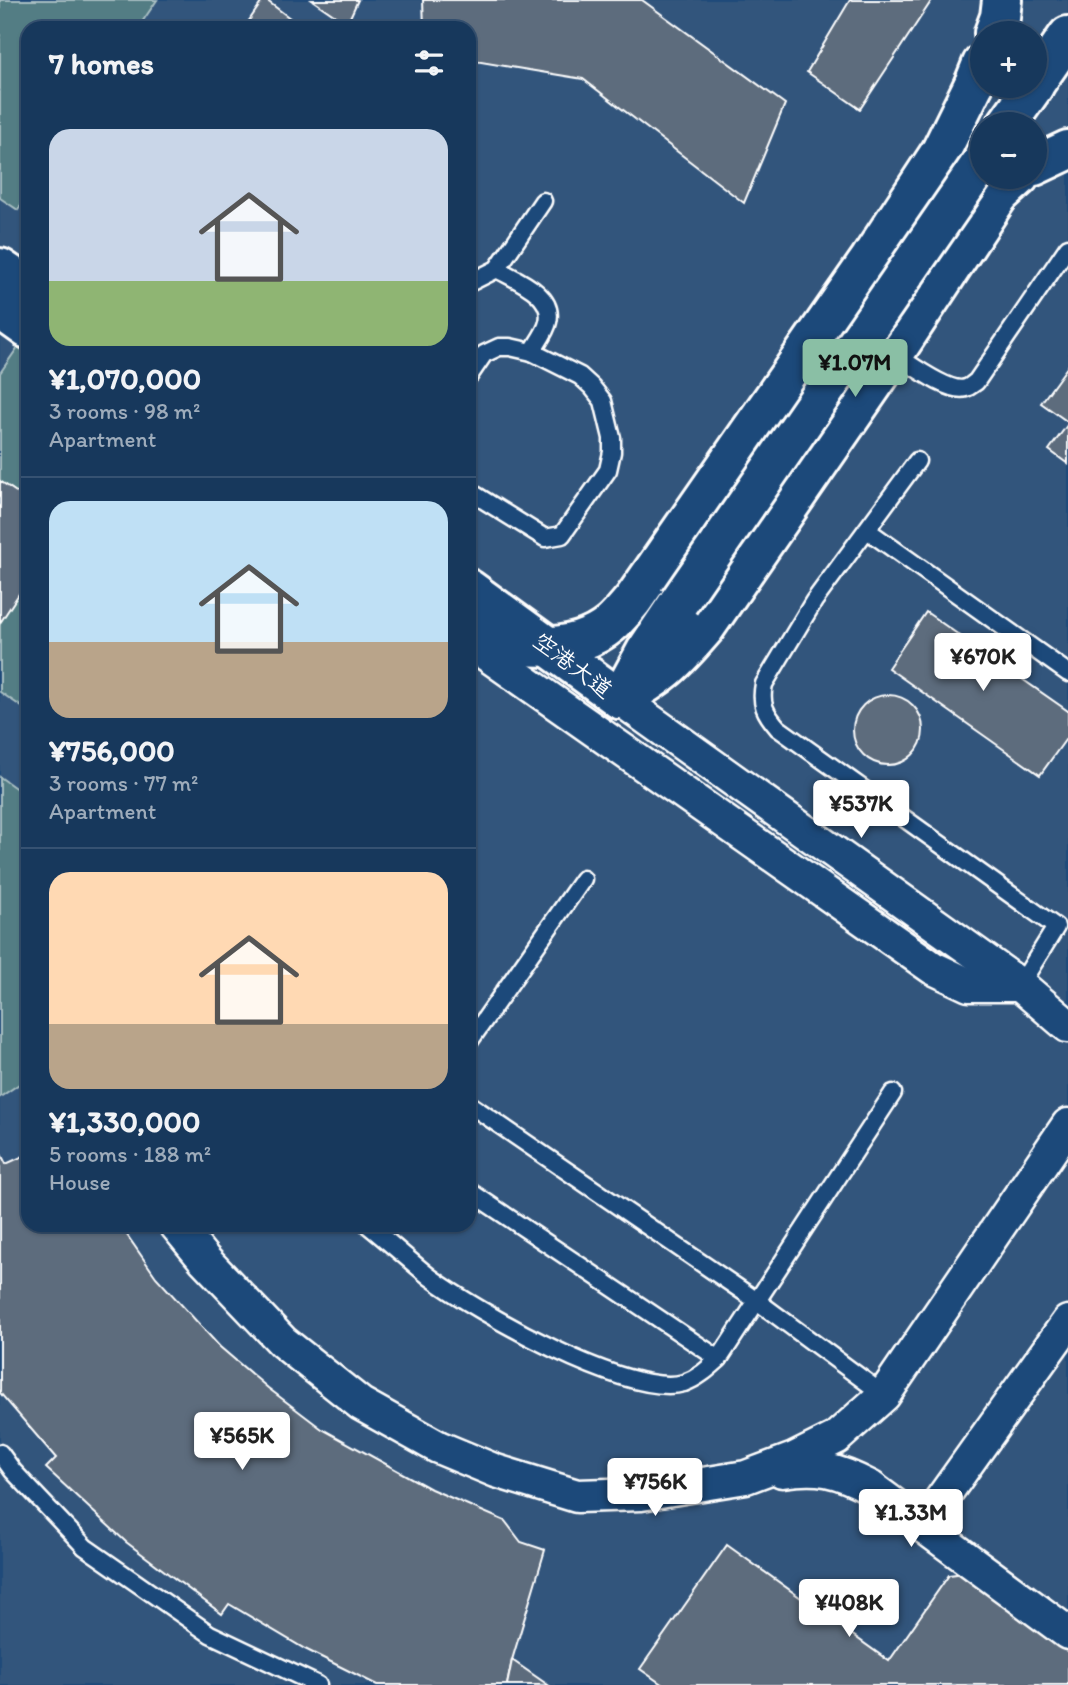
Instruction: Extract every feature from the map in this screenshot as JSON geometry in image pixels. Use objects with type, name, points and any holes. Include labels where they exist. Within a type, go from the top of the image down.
[{"type":"main road","points":[[983,21],[985,0]]},
{"type":"main road","points":[[998,21],[1002,0]]},
{"type":"main road","points":[[1047,67],[1068,36]]},
{"type":"main road","points":[[476,636],[509,644],[565,644],[590,637],[610,625],[634,600],[870,259],[941,151],[970,91]]},
{"type":"main road","points":[[1047,160],[1068,150]]},
{"type":"main road","points":[[941,151],[970,166]]},
{"type":"main road","points":[[620,699],[646,651],[679,602],[970,179]]},
{"type":"main road","points":[[620,699],[652,682],[676,662],[705,628],[1007,189]]},
{"type":"main road","points":[[0,268],[21,282]]},
{"type":"main road","points":[[0,309],[21,324]]},
{"type":"main road","name":"空港大道","points":[[476,594],[620,699]]},
{"type":"main road","name":"空港大道","points":[[476,645],[513,664],[620,699]]},
{"type":"street","points":[[476,646],[933,968],[969,985],[1020,985]]},
{"type":"street","points":[[620,699],[1020,985],[1068,1026]]},
{"type":"street","points":[[746,1477],[794,1459],[836,1438],[884,1395],[1068,1125]]},
{"type":"street","points":[[182,1232],[282,1342],[361,1404],[438,1447],[496,1471],[577,1496],[640,1494],[798,1469],[820,1468],[844,1473],[870,1487],[1068,1633]]},
{"type":"street","points":[[923,1525],[1068,1322]]},
{"type":"lane","points":[[476,280],[497,269],[543,201]]},
{"type":"lane","points":[[894,354],[954,389],[966,388],[976,382],[1068,247]]},
{"type":"lane","points":[[497,269],[538,294],[547,304],[548,324],[532,352]]},
{"type":"lane","points":[[476,366],[484,354],[499,347],[532,352],[580,376],[593,387],[603,401],[612,438],[608,470],[562,536],[545,538],[476,495]]},
{"type":"lane","points":[[918,461],[814,601],[764,684],[761,698],[764,712],[778,728],[1062,932],[1020,985]]},
{"type":"lane","points":[[867,530],[1068,673]]},
{"type":"lane","points":[[476,1032],[583,879]]},
{"type":"lane","points":[[376,1232],[431,1278],[506,1325],[603,1371],[639,1383],[683,1383],[703,1374],[719,1359],[894,1093]]},
{"type":"lane","points":[[476,1109],[757,1301],[884,1395]]},
{"type":"lane","points":[[476,1196],[719,1359]]},
{"type":"lane","points":[[0,1453],[13,1471],[85,1547],[210,1634],[318,1685]]},
{"type":"shaded area","points":[[0,0],[1068,0],[1068,1685],[0,1685]]},
{"type":"green space","points":[[0,0],[157,0],[143,21],[21,21],[21,206],[18,210],[0,198]]},
{"type":"green space","points":[[18,347],[21,349],[21,495],[0,481],[0,373]]},
{"type":"green space","points":[[21,590],[21,706],[0,692],[0,622]]},
{"type":"green space","points":[[0,777],[21,792],[21,1083],[0,1097]]},
{"type":"building","points":[[263,0],[266,0],[294,21],[249,21]]},
{"type":"building","points":[[312,0],[358,0],[348,21],[343,21]]},
{"type":"building","points":[[423,0],[642,0],[785,104],[744,203],[583,79],[476,61],[476,21],[424,21]]},
{"type":"building","points":[[850,0],[932,0],[860,109],[807,72]]},
{"type":"building","points":[[1068,366],[1068,422],[1041,403]]},
{"type":"building","points":[[1068,424],[1068,464],[1049,450]]},
{"type":"building","points":[[0,481],[21,495],[21,591],[0,623]]},
{"type":"building","points":[[926,612],[1068,711],[1068,736],[1040,775],[888,668]]},
{"type":"building","points":[[895,695],[908,701],[917,710],[921,716],[921,744],[913,755],[902,763],[881,765],[863,755],[855,744],[853,723],[863,705],[874,697]]},
{"type":"building","points":[[0,1152],[6,1164],[21,1157],[21,1232],[125,1232],[156,1277],[220,1347],[322,1429],[431,1489],[505,1521],[521,1542],[545,1550],[507,1685],[377,1685],[305,1649],[229,1604],[222,1614],[126,1542],[46,1468],[56,1458],[0,1393]]},
{"type":"building","points":[[727,1545],[889,1661],[949,1575],[972,1572],[1068,1642],[1068,1685],[663,1685],[640,1669]]},
{"type":"building","points":[[512,1660],[548,1685],[507,1685]]}]
